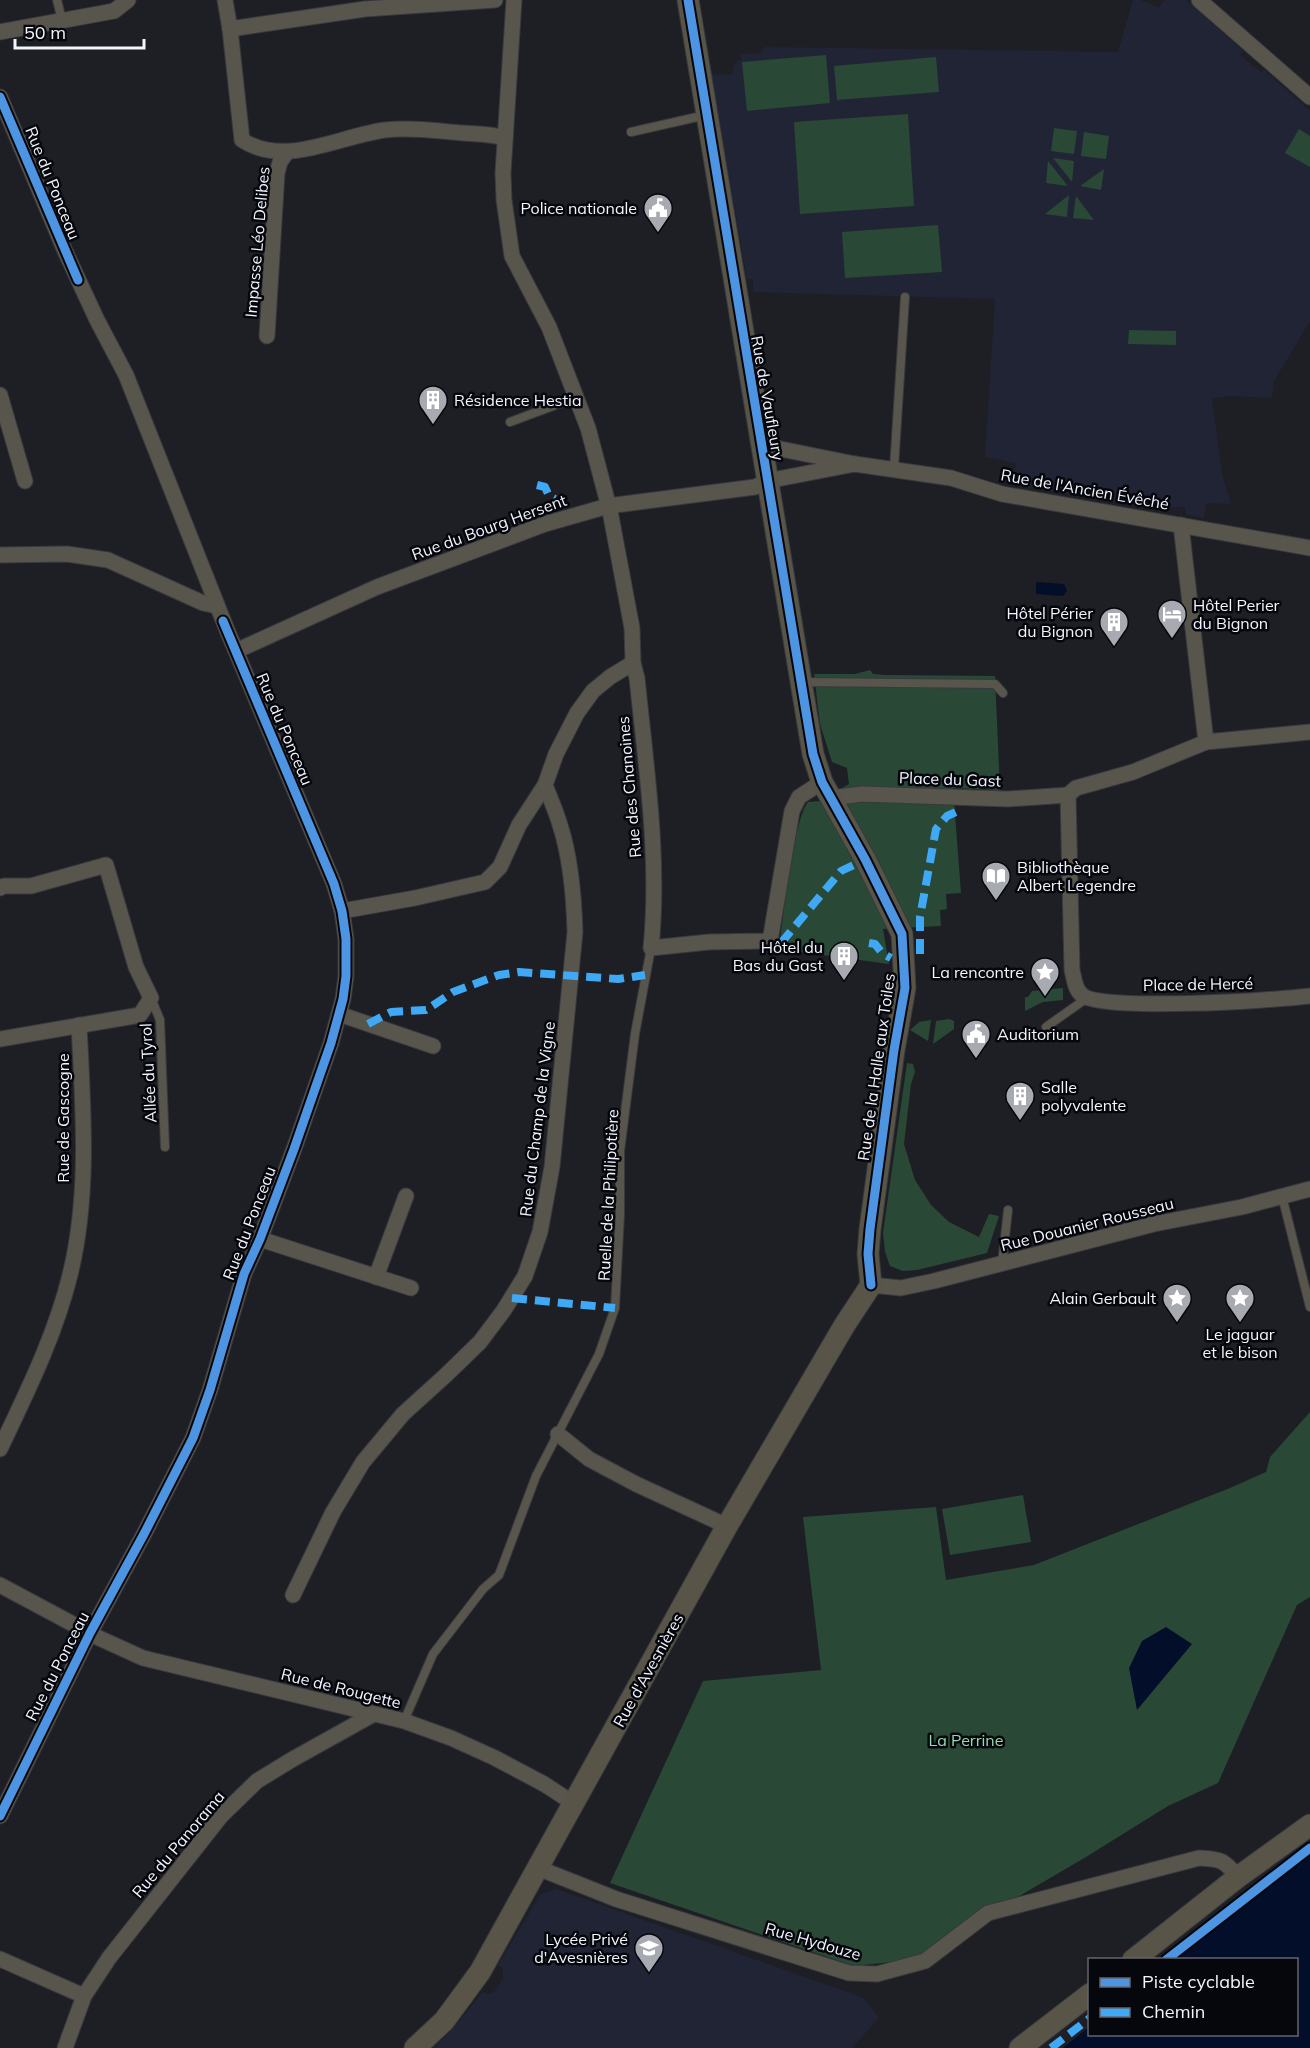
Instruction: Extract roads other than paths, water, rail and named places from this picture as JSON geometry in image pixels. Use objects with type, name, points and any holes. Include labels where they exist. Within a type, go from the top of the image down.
[{"type":"street","points":[[0,32],[114,11],[128,0]]},
{"type":"street","points":[[225,0],[242,140],[253,147],[287,152],[386,130],[434,130],[505,138]]},
{"type":"street","points":[[230,29],[365,9],[495,0]]},
{"type":"street","name":"Rue des Chanoines","points":[[514,0],[502,173],[512,256],[549,327],[577,397],[588,428],[608,506],[632,628],[633,663],[637,678],[652,835],[655,908],[651,948]]},
{"type":"street","name":"Rue de Vaufleury","points":[[688,0],[800,682],[813,754],[827,790]]},
{"type":"street","points":[[1199,0],[1310,97]]},
{"type":"street","name":"Rue du Ponceau","points":[[0,97],[65,251],[126,375],[217,606],[334,884],[342,911],[346,976],[339,1014],[294,1149],[260,1239],[244,1274],[210,1390],[193,1438],[90,1633],[0,1816]]},
{"type":"street","name":"Impasse Léo Delibes","points":[[267,336],[277,173],[280,162],[287,152]]},
{"type":"street","points":[[0,395],[25,481]]},
{"type":"street","name":"Rue de l'Ancien Évêché","points":[[761,445],[855,464],[951,478],[1002,494],[1310,548]]},
{"type":"street","name":"Rue de l'Ancien Évêché","points":[[767,481],[855,464]]},
{"type":"street","name":"Rue du Bourg Hersent","points":[[236,651],[377,587],[545,524],[608,506],[755,487],[767,481]]},
{"type":"street","points":[[1181,525],[1206,742]]},
{"type":"street","points":[[0,555],[67,554],[108,560],[204,603],[217,606]]},
{"type":"street","points":[[342,911],[485,882],[500,867],[519,825],[545,785],[556,754],[577,713],[593,691],[633,663]]},
{"type":"street","points":[[1087,998],[1080,994],[1072,970],[1068,795],[1076,788],[1133,772],[1206,742],[1310,732]]},
{"type":"street","name":"Rue du Champ de la Vigne","points":[[293,1595],[333,1512],[363,1462],[403,1414],[480,1342],[517,1291],[532,1260],[540,1232],[552,1167],[574,932],[574,909],[566,850],[561,826],[545,785]]},
{"type":"street","name":"Place du Gast","points":[[651,948],[709,942],[770,941],[792,811],[799,797],[827,790],[862,794],[1008,799],[1068,795]]},
{"type":"street","name":"Rue de la Halle aux Toiles","points":[[827,790],[892,912],[902,934],[905,957],[905,988],[894,1050],[870,1229],[868,1254],[871,1285]]},
{"type":"street","points":[[0,888],[31,886],[106,865],[136,967],[151,998],[140,1015],[0,1039]]},
{"type":"street","name":"Place de Hercé","points":[[1087,998],[1126,1003],[1160,1003],[1236,1002],[1310,996]]},
{"type":"street","points":[[339,1014],[433,1046]]},
{"type":"street","name":"Rue de Gascogne","points":[[0,1449],[42,1360],[70,1275],[80,1209],[84,1144],[79,1025]]},
{"type":"street","name":"Rue Douanier Rousseau","points":[[871,1285],[900,1288],[1310,1189]]},
{"type":"street","points":[[376,1277],[406,1196]]},
{"type":"street","points":[[260,1239],[411,1288]]},
{"type":"street","name":"Rue d'Avesnières","points":[[415,2048],[444,2021],[480,1972],[727,1526],[844,1326],[871,1285]]},
{"type":"street","points":[[558,1434],[589,1459],[636,1484],[727,1526]]},
{"type":"street","name":"Rue de Rougette","points":[[0,1585],[90,1633],[143,1658],[404,1721],[451,1738],[495,1758],[544,1784],[573,1803]]},
{"type":"street","name":"Rue du Panorama","points":[[65,2048],[84,1996],[109,1958],[221,1816],[257,1781],[293,1758],[372,1715]]},
{"type":"street","points":[[1134,1958],[1238,1877],[1310,1825]]},
{"type":"street","name":"Rue Hydouze","points":[[538,1868],[616,1899],[858,1975],[877,1974],[925,1961],[988,1913],[1199,1858],[1217,1859],[1225,1863],[1238,1877]]},
{"type":"street","points":[[0,1959],[84,1996]]},
{"type":"street","points":[[1020,2048],[1088,1995]]},
{"type":"lane","points":[[57,0],[62,20]]},
{"type":"lane","points":[[632,132],[706,115]]},
{"type":"lane","points":[[894,468],[904,297]]},
{"type":"lane","points":[[510,422],[577,397]]},
{"type":"lane","points":[[800,682],[995,684],[1003,693]]},
{"type":"lane","name":"Ruelle de la Philipotière","points":[[404,1721],[433,1654],[483,1589],[499,1575],[536,1476],[599,1354],[615,1308],[620,1214],[620,1151],[635,1034],[651,948]]},
{"type":"lane","name":"Allée du Tyrol","points":[[151,998],[160,1020],[165,1148]]},
{"type":"lane","points":[[1046,1027],[1087,998]]},
{"type":"lane","points":[[1282,1196],[1310,1307]]},
{"type":"lane","points":[[1002,1264],[1008,1210]]},
{"type":"water","points":[[1036,582],[1064,584],[1067,591],[1063,596],[1036,594]]},
{"type":"water","points":[[1166,1627],[1192,1644],[1137,1710],[1129,1668],[1142,1641]]},
{"type":"water","points":[[1310,1855],[1310,2048],[1063,2048],[1088,2028],[1088,2036],[1298,2036],[1298,1958],[1177,1958]]},
{"type":"place","name":"Police nationale","points":[[658,234]]},
{"type":"place","name":"Résidence Hestia","points":[[433,426]]},
{"type":"place","name":"Hôtel Perier du Bignon","points":[[1172,640]]},
{"type":"place","name":"Hôtel Périer du Bignon","points":[[1114,648]]},
{"type":"place","name":"Bibliothèque Albert Legendre","points":[[996,902]]},
{"type":"place","name":"Hôtel du Bas du Gast","points":[[844,982]]},
{"type":"place","name":"La rencontre","points":[[1045,998]]},
{"type":"place","name":"Auditorium","points":[[976,1060]]},
{"type":"place","name":"Salle polyvalente","points":[[1020,1122]]},
{"type":"place","name":"Alain Gerbault","points":[[1177,1324]]},
{"type":"place","name":"Le jaguar et le bison","points":[[1240,1324]]},
{"type":"place","name":"Lycée Privé d'Avesnières","points":[[649,1974]]},
{"type":"park label","name":"La Perrine","points":[[966,1740]]}]
